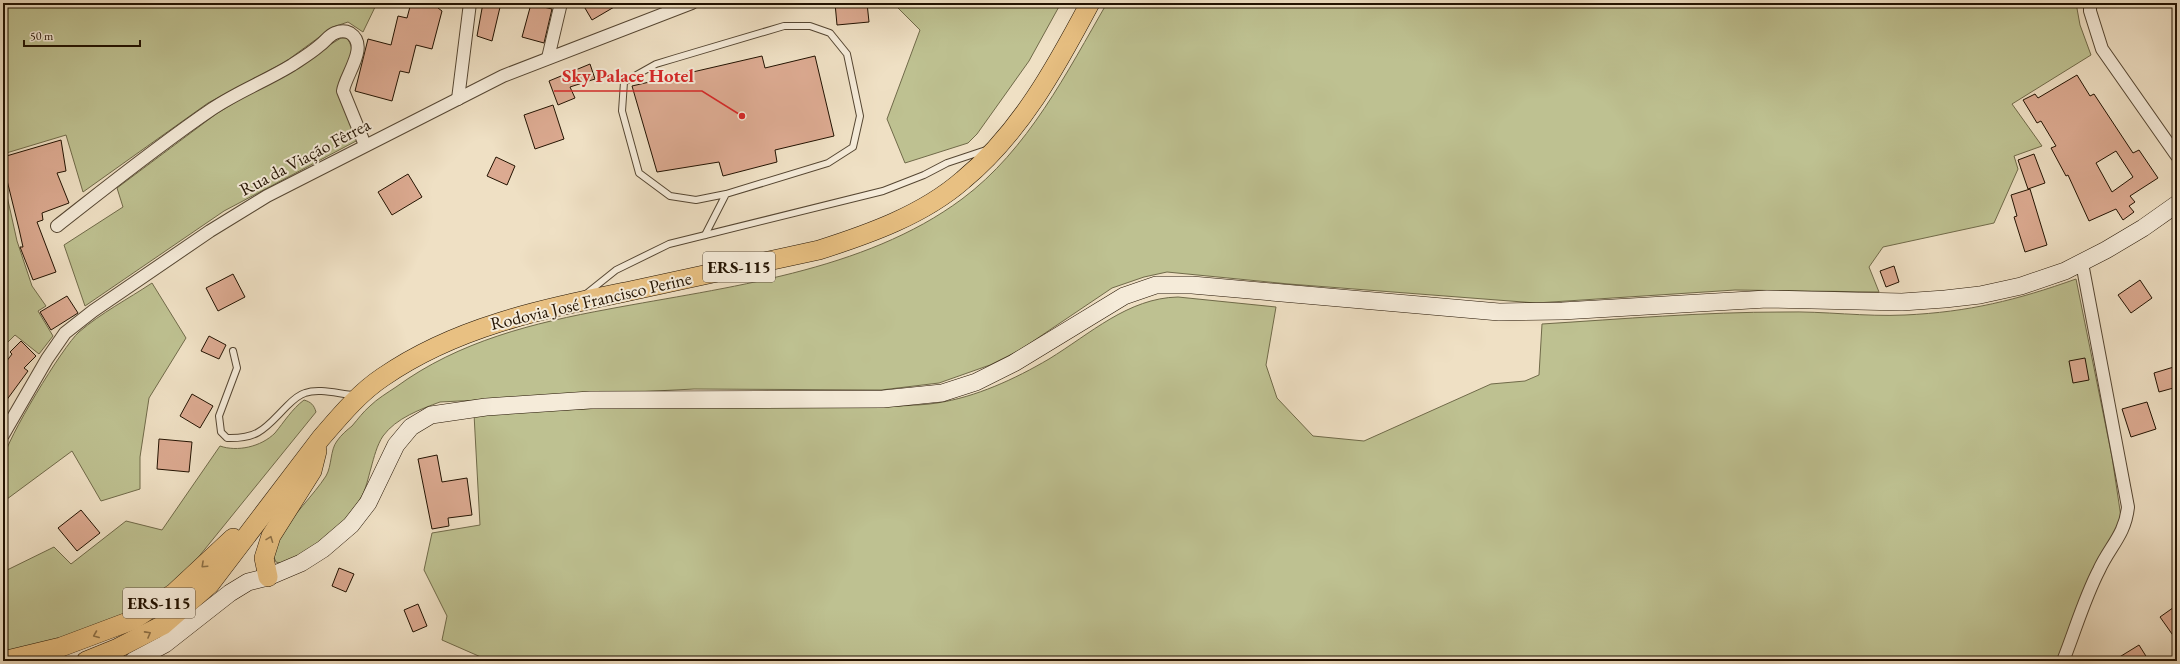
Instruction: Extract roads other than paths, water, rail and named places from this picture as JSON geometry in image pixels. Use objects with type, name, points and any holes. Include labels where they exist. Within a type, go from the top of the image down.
[{"type":"main road","name":"Rodovia José Francisco Perine","points":[[86,661],[143,637],[163,625],[182,610],[210,584],[321,438],[360,396],[382,377],[445,341],[512,317],[819,250],[859,237],[899,220],[935,200],[963,180],[997,146],[1026,111],[1049,79],[1090,3]]},
{"type":"main road","points":[[133,661],[164,644],[230,593],[248,582],[268,577],[301,563],[323,549],[351,525],[368,503],[396,445],[411,427],[431,415],[479,407],[590,400],[883,399],[942,393],[976,382],[1014,363],[1124,296],[1156,285],[1192,285],[1499,312],[1534,312],[1767,300],[1902,302],[1945,300],[1980,295],[2021,286],[2082,263],[2143,228],[2177,204]]},
{"type":"main road","points":[[268,577],[264,558],[271,536],[312,471],[321,438]]},
{"type":"main road","name":"Rodovia José Francisco Perine","points":[[3,661],[61,647],[133,620],[174,593],[282,489]]},
{"type":"street","points":[[458,99],[470,3]]},
{"type":"street","points":[[548,58],[561,3]]},
{"type":"street","name":"Rua da Viação Fêrrea","points":[[3,435],[47,359],[65,333],[93,311],[210,231],[268,196],[503,76],[692,3]]},
{"type":"street","points":[[2090,3],[2090,11],[2102,49],[2177,156]]},
{"type":"street","points":[[57,226],[212,108],[252,85],[290,66],[320,46],[334,33],[342,31],[349,33],[355,38],[358,45],[356,59],[344,84],[343,91],[365,146]]},
{"type":"street","points":[[2063,661],[2099,569],[2122,532],[2128,507],[2082,263]]},
{"type":"lane","points":[[705,235],[726,194],[828,163],[854,146],[860,116],[853,78],[847,54],[830,33],[810,26],[784,26],[656,64],[624,82],[622,111],[639,173],[670,196],[696,200],[726,194]]},
{"type":"lane","points":[[576,302],[616,270],[669,244],[883,191],[924,175],[947,163],[997,146]]},
{"type":"lane","points":[[233,351],[237,368],[219,416],[221,432],[228,438],[252,436],[266,428],[294,399],[304,393],[314,391],[360,396]]},
{"type":"place","name":"Sky Palace Hotel","points":[[742,116]]}]
